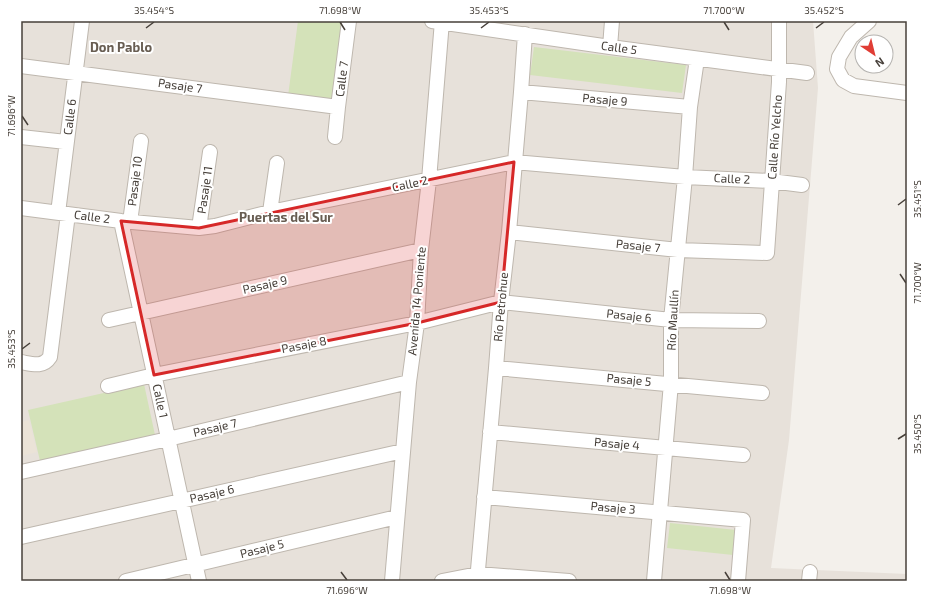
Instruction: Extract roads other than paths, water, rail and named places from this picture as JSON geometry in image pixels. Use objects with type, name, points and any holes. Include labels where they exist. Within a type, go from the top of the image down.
[{"type":"street","name":"Calle 6","points":[[21,362],[38,364],[46,362],[51,354],[63,214],[66,142],[82,21]]},
{"type":"street","name":"Calle 7","points":[[335,136],[349,21]]},
{"type":"street","name":"Calle 5","points":[[439,21],[610,47],[807,73]]},
{"type":"street","name":"Avenida 14 Poniente","points":[[392,581],[409,382],[417,323],[421,250],[429,180],[439,21]]},
{"type":"street","points":[[610,47],[612,21]]},
{"type":"street","name":"Calle Río Yelcho","points":[[767,253],[778,82],[778,21]]},
{"type":"street","points":[[869,21],[851,37],[839,57],[837,69],[843,80],[854,86],[907,93]]},
{"type":"street","name":"Río Petrohue","points":[[478,578],[525,34]]},
{"type":"street","name":"Río Maullín","points":[[654,581],[670,383],[671,320],[685,177],[690,107],[697,59]]},
{"type":"street","name":"Pasaje 7","points":[[21,66],[338,107]]},
{"type":"street","name":"Pasaje 9","points":[[521,92],[690,107]]},
{"type":"street","points":[[21,137],[66,142]]},
{"type":"street","name":"Pasaje 10","points":[[126,222],[141,141]]},
{"type":"street","name":"Pasaje 11","points":[[199,228],[210,152]]},
{"type":"street","points":[[270,212],[277,162]]},
{"type":"street","name":"Calle 2","points":[[21,208],[126,222],[199,228],[215,226],[270,212],[514,162],[685,177],[772,181],[802,186]]},
{"type":"street","name":"Calle 1","points":[[126,222],[141,313],[199,581]]},
{"type":"street","name":"Pasaje 7","points":[[509,232],[678,250],[767,253]]},
{"type":"street","name":"Pasaje 9","points":[[109,320],[421,250]]},
{"type":"street","name":"Pasaje 6","points":[[501,302],[671,320],[758,321]]},
{"type":"street","name":"Pasaje 8","points":[[108,386],[154,375],[417,323],[501,302]]},
{"type":"street","name":"Pasaje 5","points":[[496,368],[762,392]]},
{"type":"street","name":"Pasaje 7","points":[[21,472],[409,382]]},
{"type":"street","name":"Pasaje 4","points":[[490,432],[743,455]]},
{"type":"street","name":"Pasaje 6","points":[[21,537],[403,451]]},
{"type":"street","name":"Pasaje 3","points":[[484,497],[743,520],[738,581]]},
{"type":"street","name":"Pasaje 5","points":[[126,581],[397,517]]},
{"type":"street","points":[[442,581],[478,578],[569,581]]},
{"type":"district","name":"Don Pablo","points":[[121,47]]},
{"type":"district","name":"Puertas del Sur","points":[[286,217]]}]
